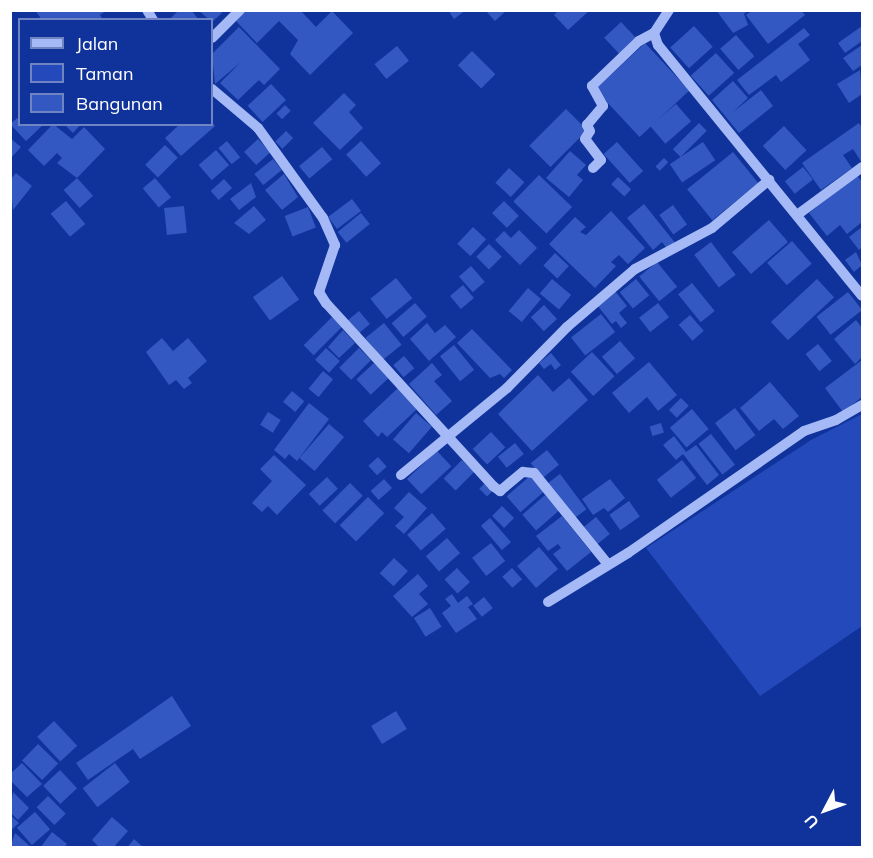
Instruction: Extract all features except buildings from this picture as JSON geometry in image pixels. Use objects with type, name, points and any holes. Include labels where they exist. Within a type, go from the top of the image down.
[{"type":"street","points":[[213,37],[240,10]]},
{"type":"street","points":[[593,168],[601,160],[585,139],[590,131],[587,125],[603,106],[592,86],[632,47],[654,33],[669,10]]},
{"type":"street","points":[[654,33],[658,45],[862,296]]},
{"type":"street","points":[[213,90],[258,128],[323,218],[335,244],[319,292],[326,303],[500,491],[523,472],[534,473],[607,562]]},
{"type":"street","points":[[797,215],[862,167]]},
{"type":"street","points":[[401,475],[448,437],[635,269],[712,228],[769,180]]},
{"type":"street","points":[[548,602],[607,562],[627,554],[804,431],[836,420],[862,405]]},
{"type":"green space","points":[[862,414],[862,626],[760,696],[646,548],[811,440]]}]
